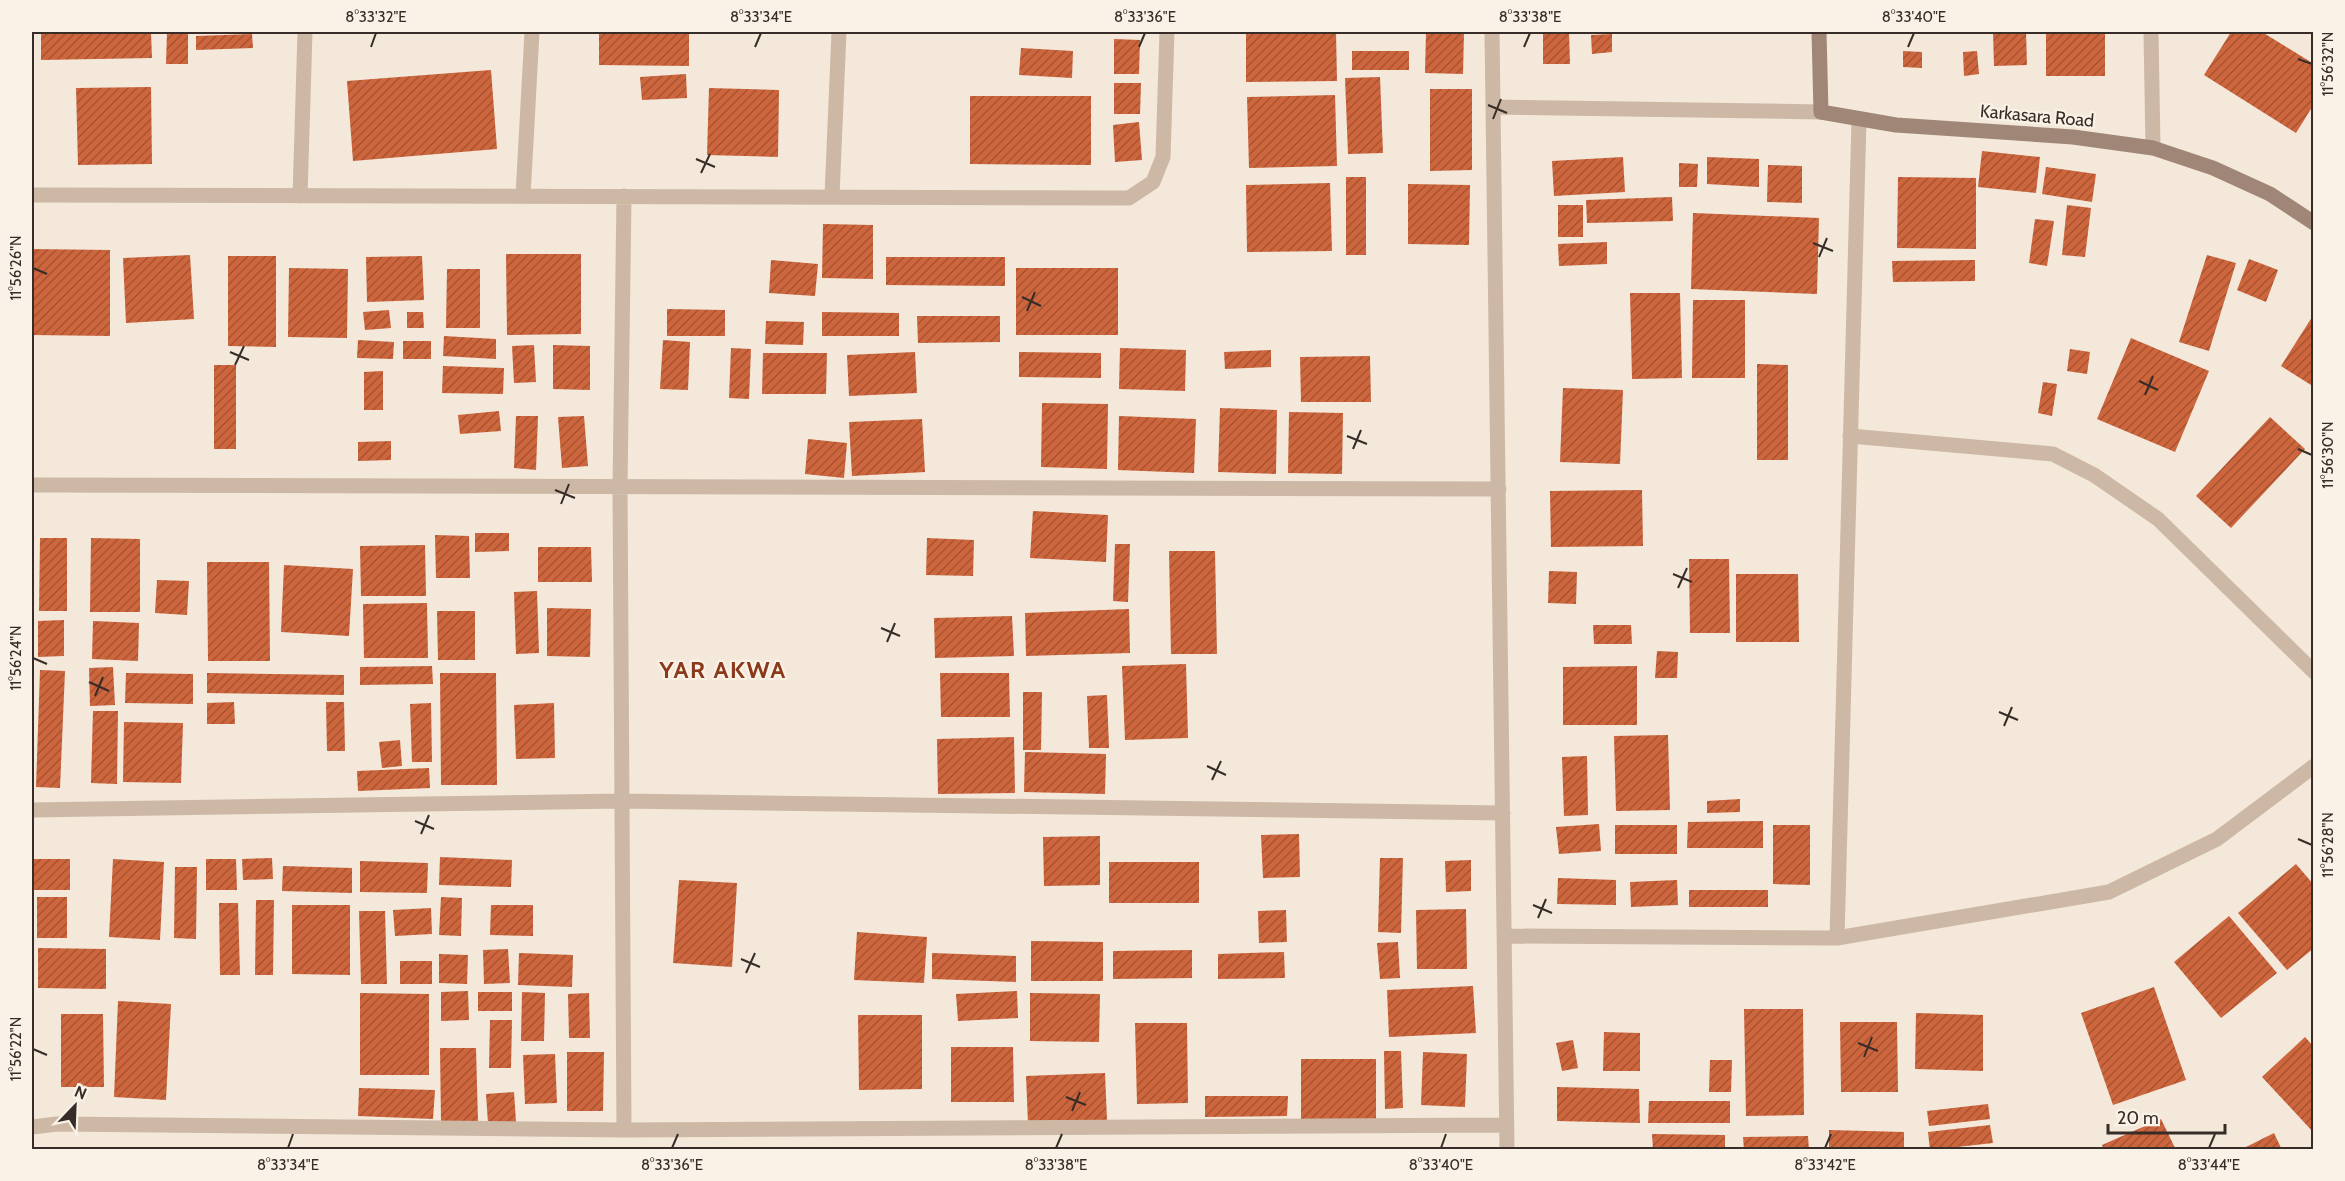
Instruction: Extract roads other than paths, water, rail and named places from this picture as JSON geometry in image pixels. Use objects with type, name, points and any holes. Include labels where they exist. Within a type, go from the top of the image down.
[{"type":"main road","points":[[1819,32],[1821,112]]},
{"type":"main road","name":"Karkasara Road","points":[[1821,112],[1896,126],[2073,136],[2153,148],[2213,168],[2270,194],[2313,223]]},
{"type":"street","points":[[300,196],[305,32]]},
{"type":"street","points":[[522,196],[532,32]]},
{"type":"street","points":[[832,196],[839,32]]},
{"type":"street","points":[[32,195],[1129,198],[1153,182],[1163,157],[1167,32]]},
{"type":"street","points":[[1492,32],[1507,1149]]},
{"type":"street","points":[[2151,32],[2153,148]]},
{"type":"street","points":[[1494,107],[1821,112]]},
{"type":"street","points":[[1838,938],[1859,120]]},
{"type":"street","points":[[624,196],[620,487],[624,1130]]},
{"type":"street","points":[[1851,436],[2053,454],[2094,475],[2158,519],[2313,672]]},
{"type":"street","points":[[32,485],[1499,489]]},
{"type":"street","points":[[1505,936],[1838,938],[2109,892],[2217,839],[2313,766]]},
{"type":"street","points":[[32,810],[621,801],[1503,813]]},
{"type":"street","points":[[32,1126],[69,1124],[624,1130],[1506,1125]]},
{"type":"district","name":"YAR AKWA","points":[[723,670]]}]
